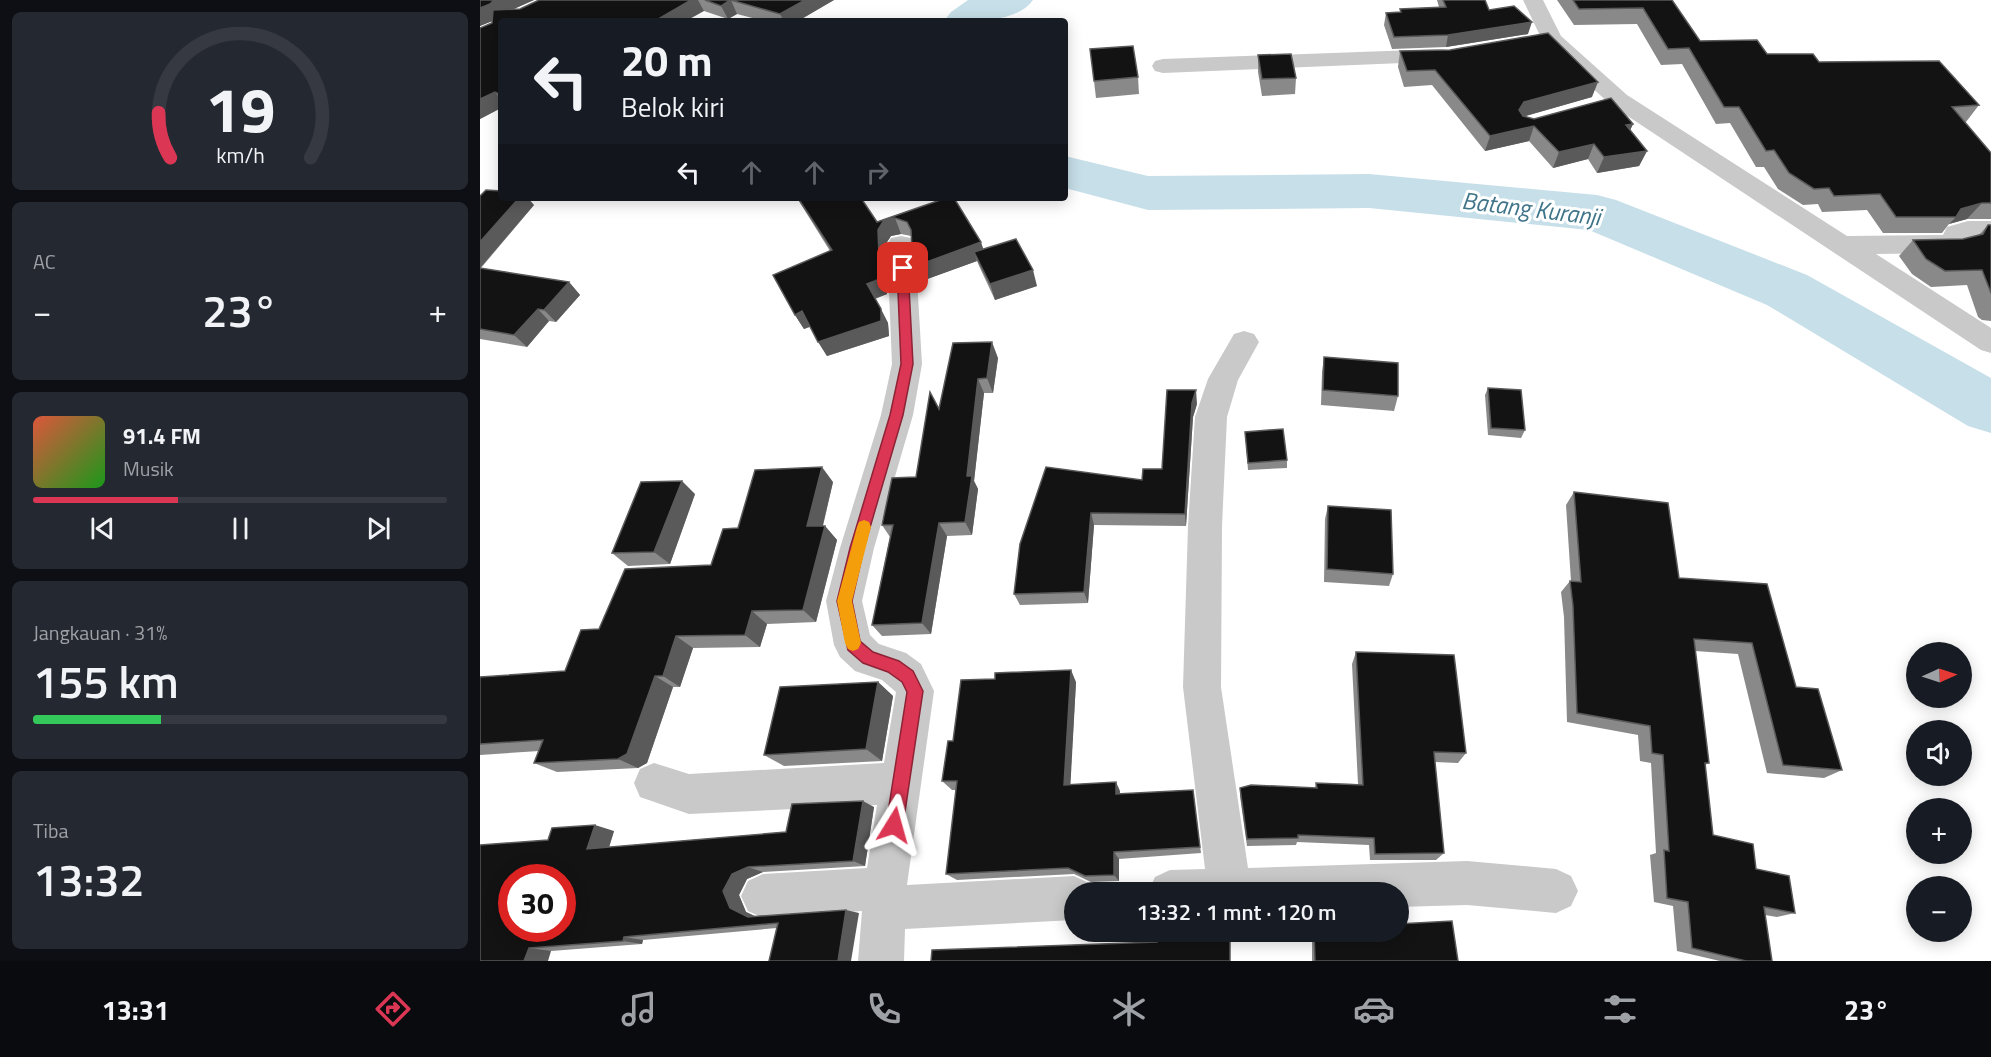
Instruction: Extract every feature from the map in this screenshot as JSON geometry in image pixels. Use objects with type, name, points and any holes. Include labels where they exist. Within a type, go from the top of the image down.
[{"type":"street","points":[[1533,0],[1540,41],[1607,103],[1843,245],[1987,337]]},
{"type":"street","points":[[1163,66],[1458,54]]},
{"type":"street","points":[[1843,245],[1948,244],[1958,241],[1956,233],[1968,230],[1991,230]]},
{"type":"street","points":[[881,961],[884,898],[915,691],[908,676],[893,666],[868,658],[853,645],[844,601],[857,548],[897,415],[907,364],[901,245]]},
{"type":"street","points":[[1227,882],[1202,687],[1205,526],[1211,417],[1223,378],[1244,342]]},
{"type":"street","points":[[654,783],[689,794],[900,783]]},
{"type":"street","points":[[1409,884],[1467,883],[1556,891]]},
{"type":"street","points":[[763,897],[1064,898]]},
{"type":"building","points":[[480,0],[494,0],[480,8]]},
{"type":"building","points":[[539,0],[691,0],[660,18],[498,18],[498,94],[495,92],[480,99],[480,28],[492,23],[493,10],[520,9]]},
{"type":"building","points":[[705,0],[730,0],[721,6]]},
{"type":"building","points":[[731,0],[805,0],[780,14]]},
{"type":"building","points":[[1443,0],[1485,0],[1489,10],[1514,6],[1532,22],[1448,35],[1394,37],[1386,13],[1401,12],[1400,9],[1446,7]]},
{"type":"building","points":[[1573,0],[1672,0],[1700,41],[1757,40],[1767,54],[1813,54],[1819,62],[1939,61],[1979,105],[1952,107],[1991,153],[1991,203],[1961,209],[1956,217],[1896,217],[1880,194],[1834,196],[1829,188],[1814,189],[1789,173],[1774,150],[1766,151],[1739,107],[1724,107],[1689,48],[1668,49],[1643,8],[1579,9]]},
{"type":"building","points":[[1548,33],[1598,82],[1524,102],[1519,110],[1523,116],[1534,119],[1611,98],[1633,124],[1626,125],[1647,151],[1604,157],[1594,144],[1559,152],[1534,126],[1490,136],[1435,70],[1407,71],[1400,51],[1450,50]]},
{"type":"building","points":[[1133,46],[1138,77],[1094,81],[1090,49]]},
{"type":"building","points":[[1291,54],[1296,78],[1262,79],[1258,55]]},
{"type":"building","points":[[486,190],[498,191],[498,201],[516,201],[480,242],[480,196]]},
{"type":"building","points":[[800,201],[863,201],[877,222],[937,201],[956,201],[981,242],[913,267],[911,230],[907,222],[895,218],[884,220],[878,230],[880,279],[867,284],[881,309],[881,321],[818,342],[802,311],[795,315],[773,275],[832,250]]},
{"type":"building","points":[[1988,225],[1991,225],[1991,293],[1982,270],[1945,271],[1926,259],[1913,240],[1963,239],[1983,234]]},
{"type":"building","points":[[1016,239],[1033,270],[990,284],[974,252]]},
{"type":"building","points":[[480,268],[569,282],[544,310],[538,309],[514,335],[480,329]]},
{"type":"building","points":[[992,342],[987,378],[978,379],[967,476],[972,476],[965,522],[939,523],[922,623],[872,625],[893,525],[882,525],[892,478],[916,477],[930,392],[939,409],[953,343]]},
{"type":"building","points":[[1324,357],[1398,363],[1398,396],[1323,390]]},
{"type":"building","points":[[1488,388],[1521,390],[1525,430],[1491,428]]},
{"type":"building","points":[[1167,390],[1196,390],[1192,403],[1185,514],[1091,513],[1084,592],[1014,594],[1020,544],[1046,467],[1142,480],[1143,469],[1162,469]]},
{"type":"building","points":[[1283,429],[1287,460],[1248,463],[1245,432]]},
{"type":"building","points":[[822,467],[807,526],[825,526],[803,610],[752,611],[745,635],[676,636],[663,676],[655,676],[627,754],[618,759],[534,763],[543,740],[480,744],[480,677],[565,671],[581,630],[599,629],[625,569],[711,565],[723,529],[738,528],[755,470]]},
{"type":"building","points":[[682,481],[654,552],[612,553],[641,482]]},
{"type":"building","points":[[1574,492],[1668,503],[1679,578],[1767,584],[1796,687],[1818,689],[1842,770],[1783,765],[1752,643],[1694,639],[1709,763],[1705,763],[1713,835],[1753,844],[1756,869],[1789,876],[1795,913],[1764,907],[1772,961],[1746,961],[1692,948],[1688,902],[1667,898],[1664,850],[1669,851],[1663,755],[1652,753],[1650,726],[1577,713],[1570,581],[1581,582]]},
{"type":"building","points":[[1328,506],[1391,510],[1393,574],[1327,569]]},
{"type":"building","points":[[1356,652],[1454,655],[1466,753],[1434,752],[1444,853],[1375,854],[1374,838],[1298,835],[1298,838],[1247,839],[1240,788],[1251,785],[1317,788],[1316,783],[1363,785]]},
{"type":"building","points":[[1071,670],[1064,785],[1116,782],[1116,794],[1193,790],[1200,847],[1114,852],[1114,875],[1085,876],[1068,868],[946,874],[957,781],[942,781],[948,741],[953,741],[961,680],[995,679],[995,673]]},
{"type":"building","points":[[878,682],[866,749],[764,755],[780,687]]},
{"type":"building","points":[[863,801],[853,861],[748,867],[732,874],[723,891],[730,908],[748,917],[846,910],[838,961],[769,961],[778,923],[624,937],[623,941],[529,948],[524,961],[480,961],[480,845],[548,840],[552,828],[595,825],[587,849],[786,832],[792,804]]},
{"type":"building","points":[[1452,921],[1458,961],[1315,961],[1314,942],[1409,942],[1409,923]]},
{"type":"building","points":[[1157,942],[1230,942],[1230,961],[931,961],[932,950]]},
{"type":"waterway","name":"Batang Kuranji","points":[[970,18],[985,8],[1012,0]]},
{"type":"waterway","name":"Batang Kuranji","points":[[1068,173],[1148,193],[1369,191],[1597,213],[1787,290],[1991,408]]},
{"type":"slow traffic","points":[[853,643],[844,601],[864,527]]},
{"type":"route","points":[[894,825],[915,691],[908,676],[893,666],[868,658],[853,645],[844,601],[857,548],[897,415],[907,364],[903,268]]}]
